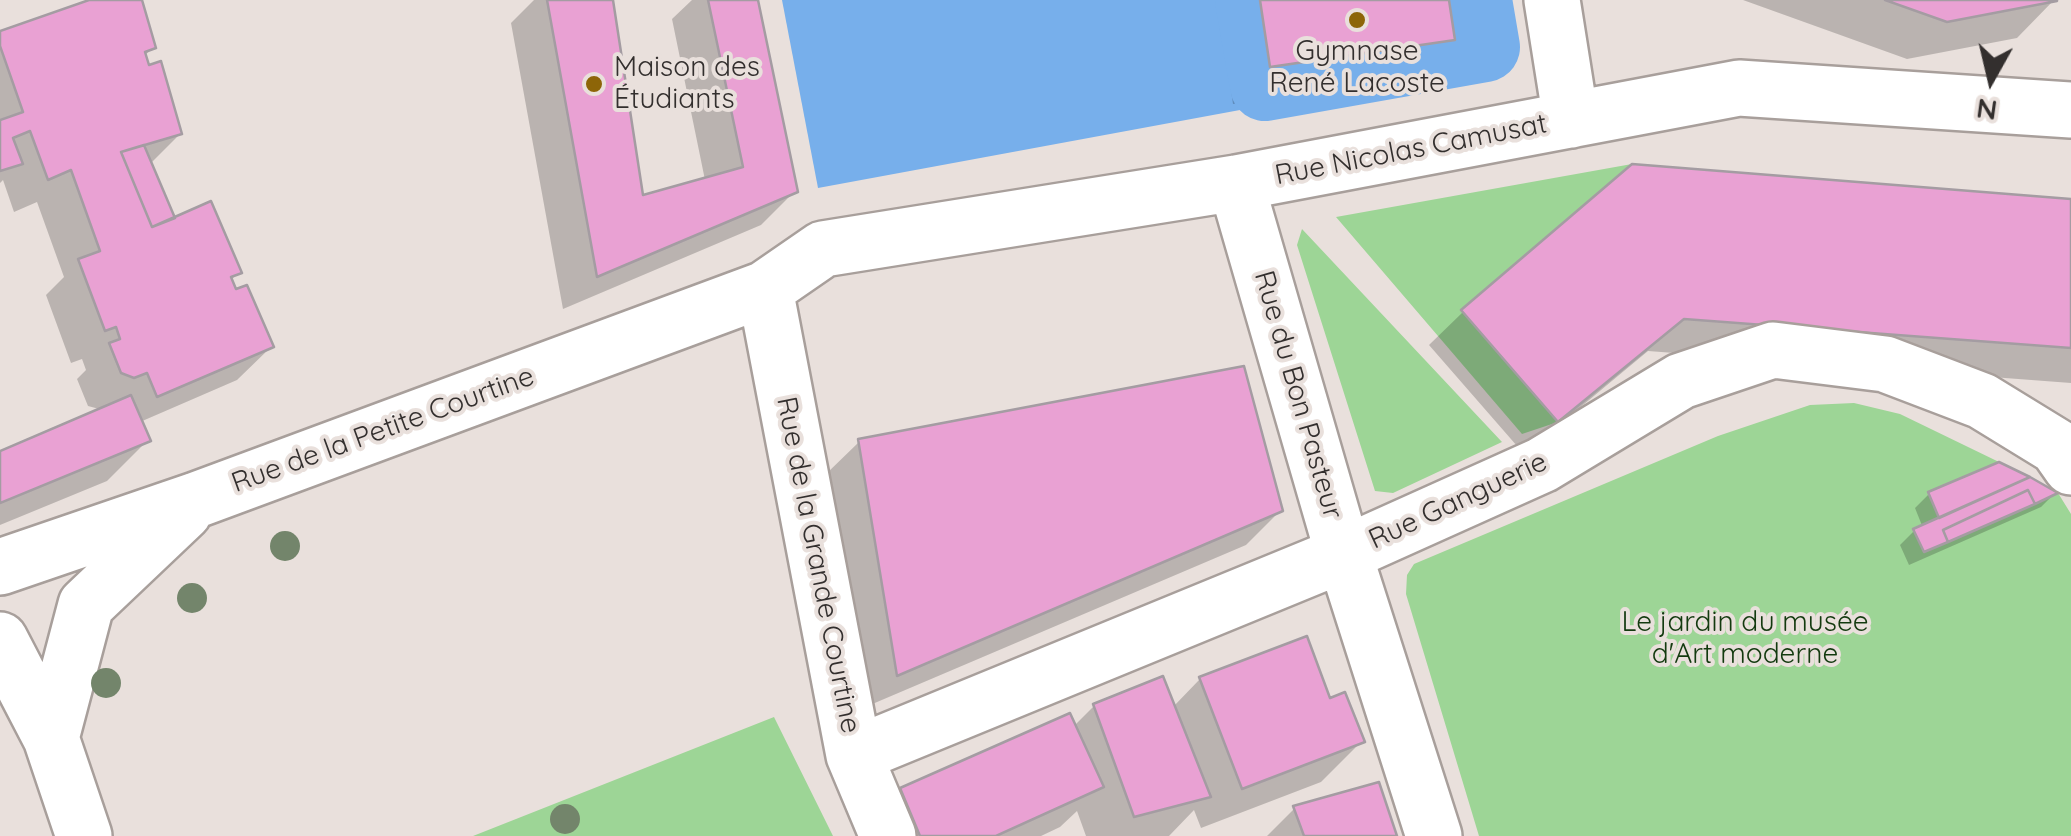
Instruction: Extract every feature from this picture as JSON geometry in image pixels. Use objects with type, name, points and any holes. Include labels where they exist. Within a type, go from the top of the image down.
[{"type":"street","points":[[1552,0],[1571,120]]},
{"type":"street","name":"Rue Nicolas Camusat","points":[[765,289],[823,249],[1236,183],[1740,88],[2071,110]]},
{"type":"street","name":"Rue du Bon Pasteur","points":[[1236,183],[1344,554],[1434,836]]},
{"type":"street","name":"Rue de la Petite Courtine","points":[[0,567],[211,509],[765,289]]},
{"type":"street","name":"Rue de la Grande Courtine","points":[[765,289],[854,755],[888,836]]},
{"type":"street","name":"Rue Ganguerie","points":[[854,755],[1344,554],[1542,465],[1681,381],[1773,350],[1885,364],[1982,401],[2066,451]]},
{"type":"street","points":[[51,738],[86,605],[211,509]]},
{"type":"street","points":[[0,640],[51,738],[84,836]]},
{"type":"green space","points":[[1632,164],[1462,310],[1558,422],[1522,434],[1336,217]]},
{"type":"green space","points":[[1302,229],[1502,442],[1393,493],[1375,491],[1297,245]]},
{"type":"green space","name":"Le jardin du musée d'Art moderne","points":[[1854,403],[1900,414],[1999,462],[1928,492],[1939,518],[1913,529],[1924,552],[2058,493],[2071,514],[2071,836],[1479,836],[1406,594],[1407,575],[1414,564],[1718,436],[1810,405]]},
{"type":"green space","points":[[774,717],[833,836],[473,836]]},
{"type":"water","points":[[782,0],[1250,0],[1267,105],[818,188]]},
{"type":"building","points":[[89,0],[142,0],[156,48],[145,52],[149,65],[161,61],[182,134],[121,152],[152,227],[211,201],[242,273],[231,277],[236,289],[247,285],[274,347],[157,397],[147,373],[134,378],[121,373],[109,343],[120,339],[116,327],[105,331],[78,259],[100,251],[71,170],[48,180],[30,131],[13,138],[23,164],[0,171],[0,120],[23,112],[0,46],[0,31]]},
{"type":"building","name":"Maison des Étudiants","points":[[547,0],[613,0],[643,195],[743,167],[708,0],[758,0],[798,192],[597,277]]},
{"type":"building","name":"Gymnase René Lacoste","points":[[1260,0],[1449,0],[1455,40],[1270,67]]},
{"type":"building","points":[[1885,0],[2057,0],[2057,1],[1947,22]]},
{"type":"building","points":[[144,145],[175,218],[152,227],[121,152]]},
{"type":"building","points":[[1632,164],[2071,199],[2071,348],[1684,319],[1558,422],[1461,310]]},
{"type":"building","points":[[1244,366],[1283,511],[897,676],[858,439]]},
{"type":"building","points":[[131,395],[151,441],[0,503],[0,451]]},
{"type":"building","points":[[1999,462],[2030,477],[1939,518],[1928,492]]},
{"type":"building","points":[[2030,477],[2058,493],[2035,504],[2028,490],[1943,530],[1948,542],[1924,552],[1913,529]]},
{"type":"building","points":[[2028,490],[2035,504],[1948,542],[1943,530]]},
{"type":"building","points":[[1307,636],[1330,698],[1345,692],[1365,742],[1242,789],[1199,677]]},
{"type":"building","points":[[1163,676],[1211,797],[1134,817],[1093,704]]},
{"type":"building","points":[[1070,713],[1104,787],[996,836],[920,836],[900,788]]},
{"type":"building","points":[[1379,782],[1397,836],[1304,836],[1293,806]]},
{"type":"waterway","points":[[1250,0],[1265,86],[1485,47],[1477,0]]},
{"type":"place","name":"Gymnase René Lacoste","points":[[1357,20]]},
{"type":"place","name":"Maison des Étudiants","points":[[594,84]]}]
